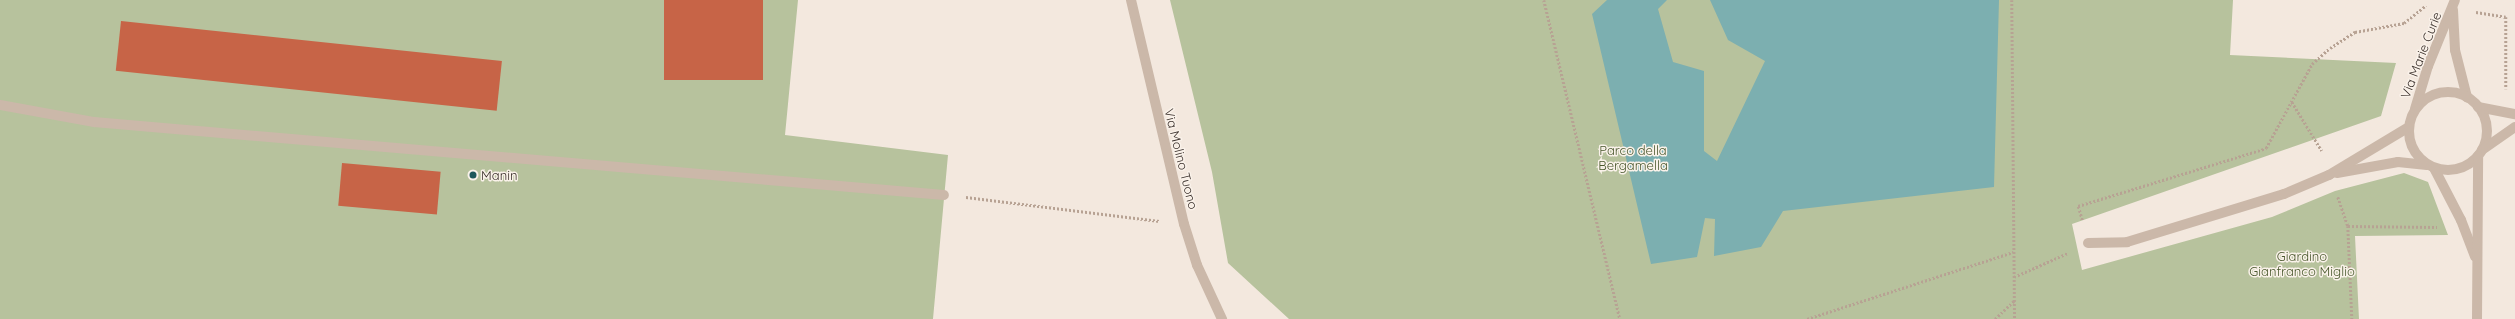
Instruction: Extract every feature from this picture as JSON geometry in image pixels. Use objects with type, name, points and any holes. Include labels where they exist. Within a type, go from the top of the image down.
[{"type":"street","name":"Via Molino Tuono","points":[[1131,0],[1184,224],[1197,265],[1222,319]]},
{"type":"street","name":"Via Marie Curie","points":[[2454,4],[2455,50],[2467,97]]},
{"type":"street","name":"Via Marie Curie","points":[[2414,112],[2428,66],[2454,4]]},
{"type":"street","points":[[2477,262],[2461,220],[2432,167],[2413,149],[2409,126],[2414,112],[2421,102],[2443,92],[2467,97],[2478,107],[2487,128],[2480,153],[2477,319]]},
{"type":"street","points":[[0,105],[94,122],[944,195]]},
{"type":"street","points":[[2478,107],[2515,114]]},
{"type":"street","points":[[2088,243],[2127,242],[2284,194],[2329,175],[2409,126]]},
{"type":"street","points":[[2329,175],[2398,162],[2446,170],[2458,169],[2515,128]]},
{"type":"path","points":[[1544,0],[1620,319]]},
{"type":"path","points":[[2012,0],[2013,252],[2015,319]]},
{"type":"path","points":[[2014,277],[2088,243],[2078,206],[2266,148],[2312,64],[2342,39],[2355,32],[2404,23],[2428,3],[2454,4],[2506,17],[2506,90],[2510,89]]},
{"type":"path","points":[[2292,102],[2325,156],[2329,175],[2348,226],[2352,319]]},
{"type":"path","points":[[944,195],[1184,224]]},
{"type":"path","points":[[2348,226],[2443,228]]},
{"type":"path","points":[[1807,319],[2013,252]]},
{"type":"path","points":[[1995,319],[2015,300]]},
{"type":"green space","name":"Manin","points":[[0,0],[798,0],[785,135],[948,155],[933,319],[0,319]]},
{"type":"green space","name":"Parco della Bergamella","points":[[1170,0],[2233,0],[2230,55],[2396,63],[2381,116],[2072,224],[2082,270],[2272,217],[2335,191],[2404,173],[2428,182],[2448,235],[2355,236],[2359,319],[1289,319],[1228,263],[1212,172]]},
{"type":"water","points":[[1607,0],[1667,0],[1658,9],[1673,62],[1704,71],[1704,151],[1717,161],[1765,61],[1728,40],[1710,0],[1999,0],[1994,187],[1783,211],[1761,247],[1714,256],[1715,219],[1705,218],[1697,257],[1651,264],[1592,14]]},
{"type":"building","points":[[664,0],[763,0],[763,80],[664,80]]},
{"type":"building","points":[[121,21],[502,61],[497,111],[116,71]]},
{"type":"building","points":[[342,163],[441,172],[437,214],[338,206]]},
{"type":"place","name":"Manin","points":[[473,175]]},
{"type":"park label","name":"Giardino Gianfranco Miglio","points":[[2302,264]]}]
